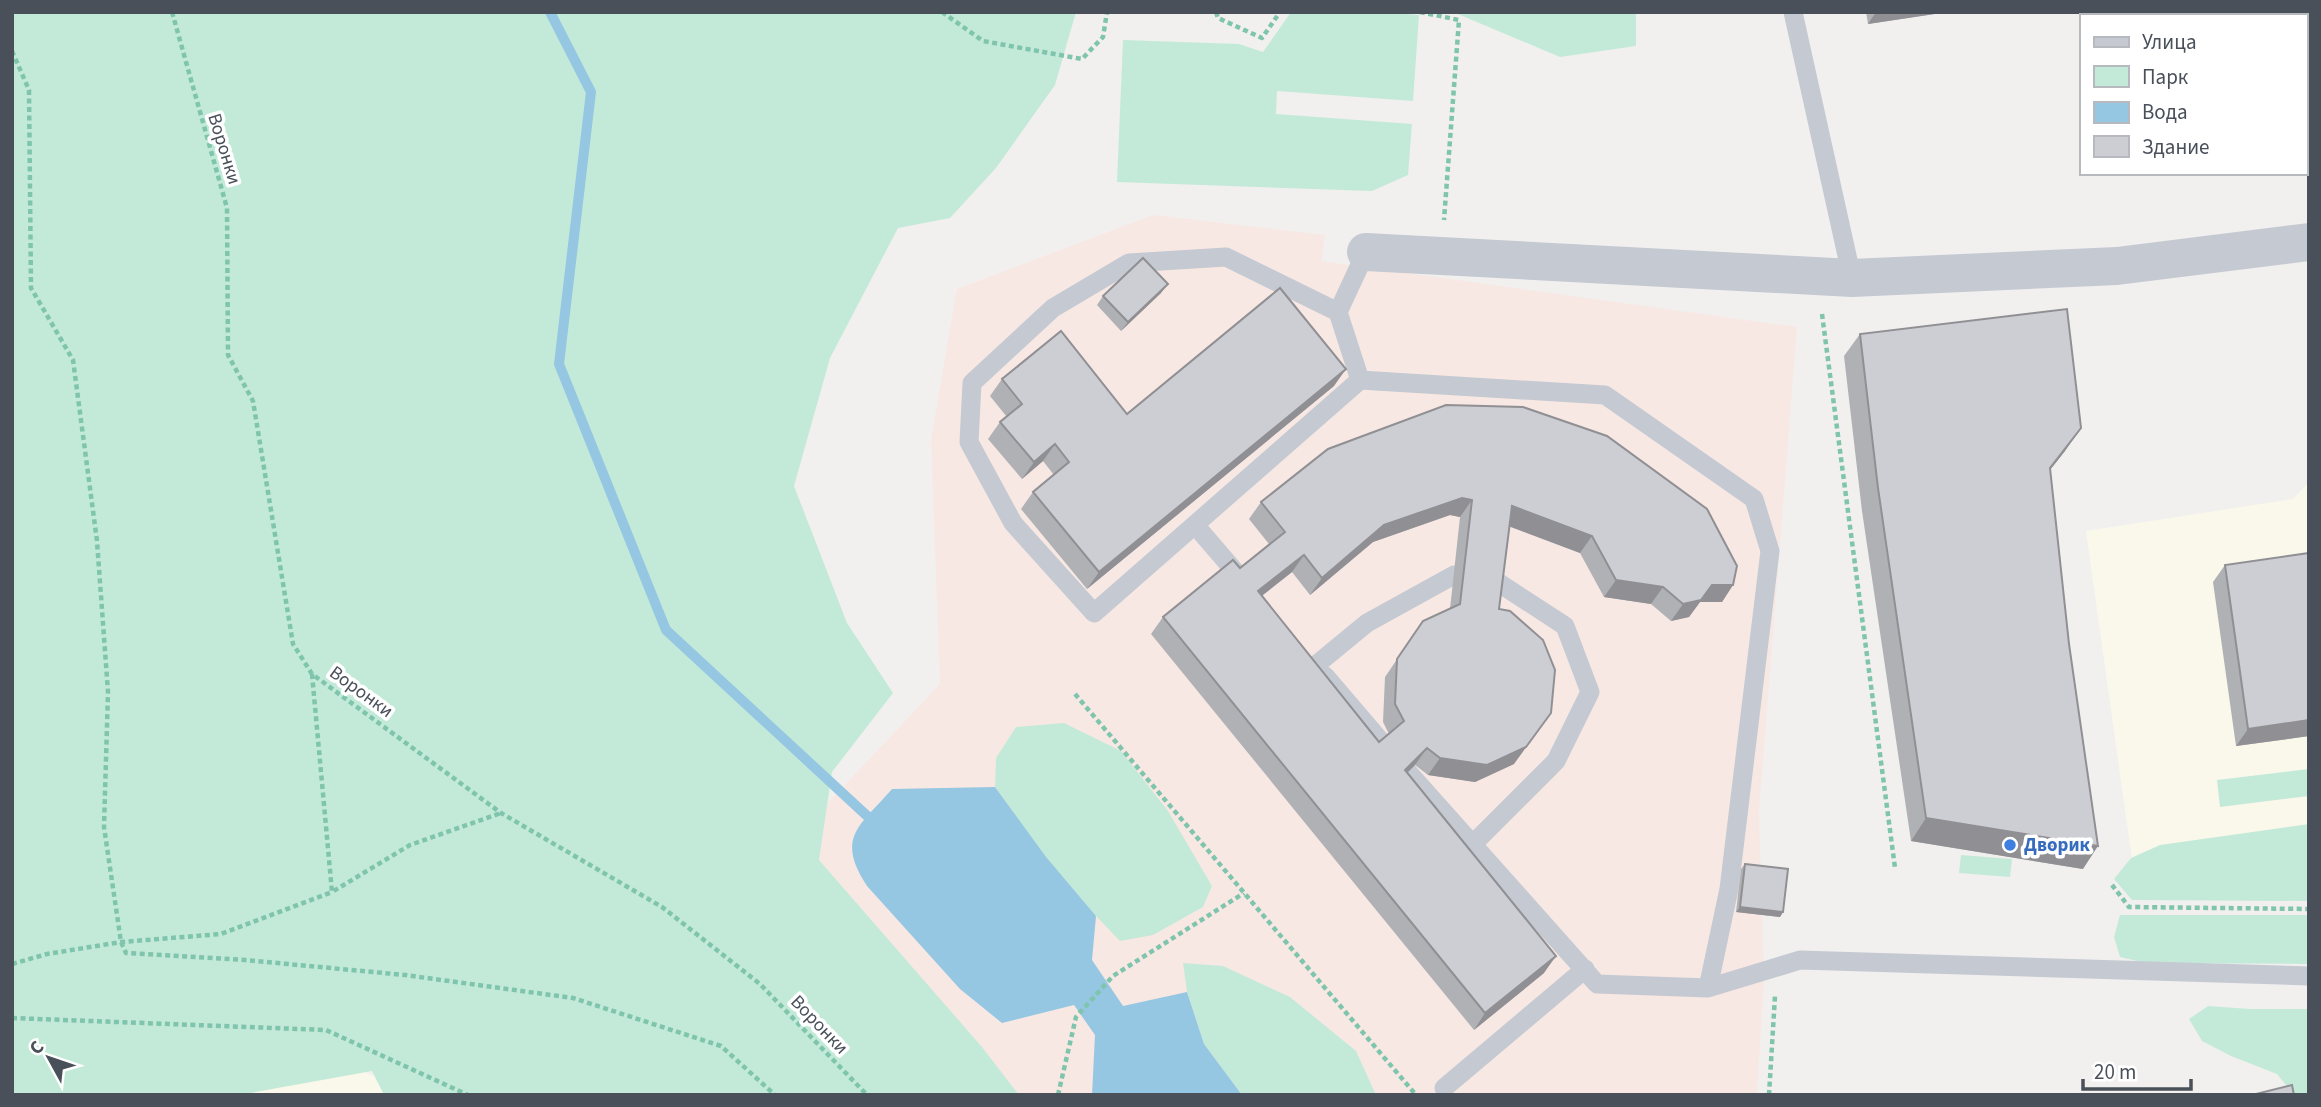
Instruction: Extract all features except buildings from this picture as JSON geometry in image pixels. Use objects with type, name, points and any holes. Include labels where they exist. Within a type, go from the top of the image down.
[{"type":"street","points":[[1366,252],[1835,277],[2117,266],[2309,242]]},
{"type":"lane","points":[[1793,12],[1835,277]]},
{"type":"lane","points":[[1360,380],[1338,312],[1366,252]]},
{"type":"lane","points":[[1338,312],[1226,257],[1129,263],[1053,307],[972,383],[969,442],[1013,523],[1094,614],[1360,380],[1605,395],[1754,499],[1770,551],[1729,889],[1708,988]]},
{"type":"lane","points":[[1195,525],[1238,575]]},
{"type":"lane","points":[[1316,665],[1367,623],[1454,575]]},
{"type":"lane","points":[[1472,845],[1556,761],[1590,692],[1565,626],[1493,579]]},
{"type":"lane","points":[[1299,646],[1384,745]]},
{"type":"lane","points":[[1408,772],[1597,984],[1708,988],[1800,960],[2309,976]]},
{"type":"lane","points":[[1444,1088],[1585,969]]},
{"type":"path","name":"Воронки","points":[[172,12],[228,208],[228,355],[253,401],[293,644],[312,674],[501,813],[662,907],[760,984],[867,1095]]},
{"type":"path","points":[[942,12],[984,41],[1082,59],[1103,37],[1107,12]]},
{"type":"path","points":[[1216,12],[1218,18],[1262,38],[1280,12]]},
{"type":"path","points":[[1420,12],[1459,20],[1441,256]]},
{"type":"path","points":[[12,51],[29,90],[31,288],[74,360],[97,541],[108,692],[104,827],[121,942],[126,953],[245,960],[405,975],[573,998],[720,1046],[775,1095]]},
{"type":"path","points":[[1835,277],[1895,868]]},
{"type":"path","points":[[312,674],[332,892]]},
{"type":"path","points":[[1075,694],[1416,1095]]},
{"type":"path","points":[[12,964],[47,954],[121,942],[221,934],[332,892],[410,845],[501,813]]},
{"type":"path","points":[[2112,885],[2129,907],[2309,909]]},
{"type":"path","points":[[1058,1095],[1076,1017],[1113,976],[1244,892]]},
{"type":"path","points":[[1769,1095],[1776,967]]},
{"type":"path","points":[[12,1018],[326,1030],[468,1095]]},
{"type":"shaded area","points":[[1153,215],[1325,235],[1321,261],[1797,327],[1759,812],[1764,979],[1757,1095],[993,1095],[778,856],[940,684],[931,439],[957,289]]},
{"type":"shaded area","points":[[2309,482],[2309,878],[2136,888],[2086,531],[2293,499]]},
{"type":"shaded area","points":[[312,1048],[411,1093],[413,1095],[249,1095]]},
{"type":"green space","points":[[12,12],[1076,12],[1055,85],[996,168],[950,218],[898,228],[830,358],[794,486],[847,623],[893,693],[832,772],[819,860],[982,1047],[1019,1095],[384,1095],[372,1071],[239,1095],[12,1095]]},
{"type":"green space","points":[[1291,12],[1384,12],[1419,15],[1413,101],[1277,91],[1276,114],[1412,124],[1408,175],[1372,191],[1117,182],[1123,40],[1239,44],[1263,52]]},
{"type":"green space","points":[[1453,12],[1636,12],[1636,46],[1560,57]]},
{"type":"green space","points":[[2309,12],[2309,99],[2307,14],[2152,14]]},
{"type":"green space","points":[[1064,723],[1121,751],[1168,811],[1212,886],[1203,907],[1153,935],[1120,941],[1046,858],[995,787],[996,758],[1016,727]]},
{"type":"green space","points":[[2309,769],[2309,796],[2220,807],[2217,780]]},
{"type":"green space","points":[[2309,824],[2309,901],[2132,900],[2114,879],[2131,858],[2160,845]]},
{"type":"green space","points":[[1961,855],[2012,859],[2010,877],[1959,873]]},
{"type":"green space","points":[[2120,915],[2309,915],[2309,964],[2146,963],[2120,957],[2114,937]]},
{"type":"green space","points":[[1183,963],[1223,966],[1290,997],[1356,1051],[1376,1095],[1242,1095],[1204,1044],[1187,992]]},
{"type":"green space","points":[[2208,1006],[2309,1009],[2309,1095],[2294,1095],[2277,1074],[2202,1041],[2189,1019]]},
{"type":"water","points":[[995,787],[1046,857],[1096,916],[1092,960],[1123,1006],[1187,992],[1204,1044],[1242,1095],[1092,1095],[1095,1035],[1074,1005],[1002,1023],[960,989],[867,886],[853,855],[852,844],[862,823],[892,789]]},
{"type":"waterway","points":[[550,12],[591,92],[559,364],[666,630],[878,826]]},
{"type":"place","name":"Дворик","points":[[2010,845]]}]
